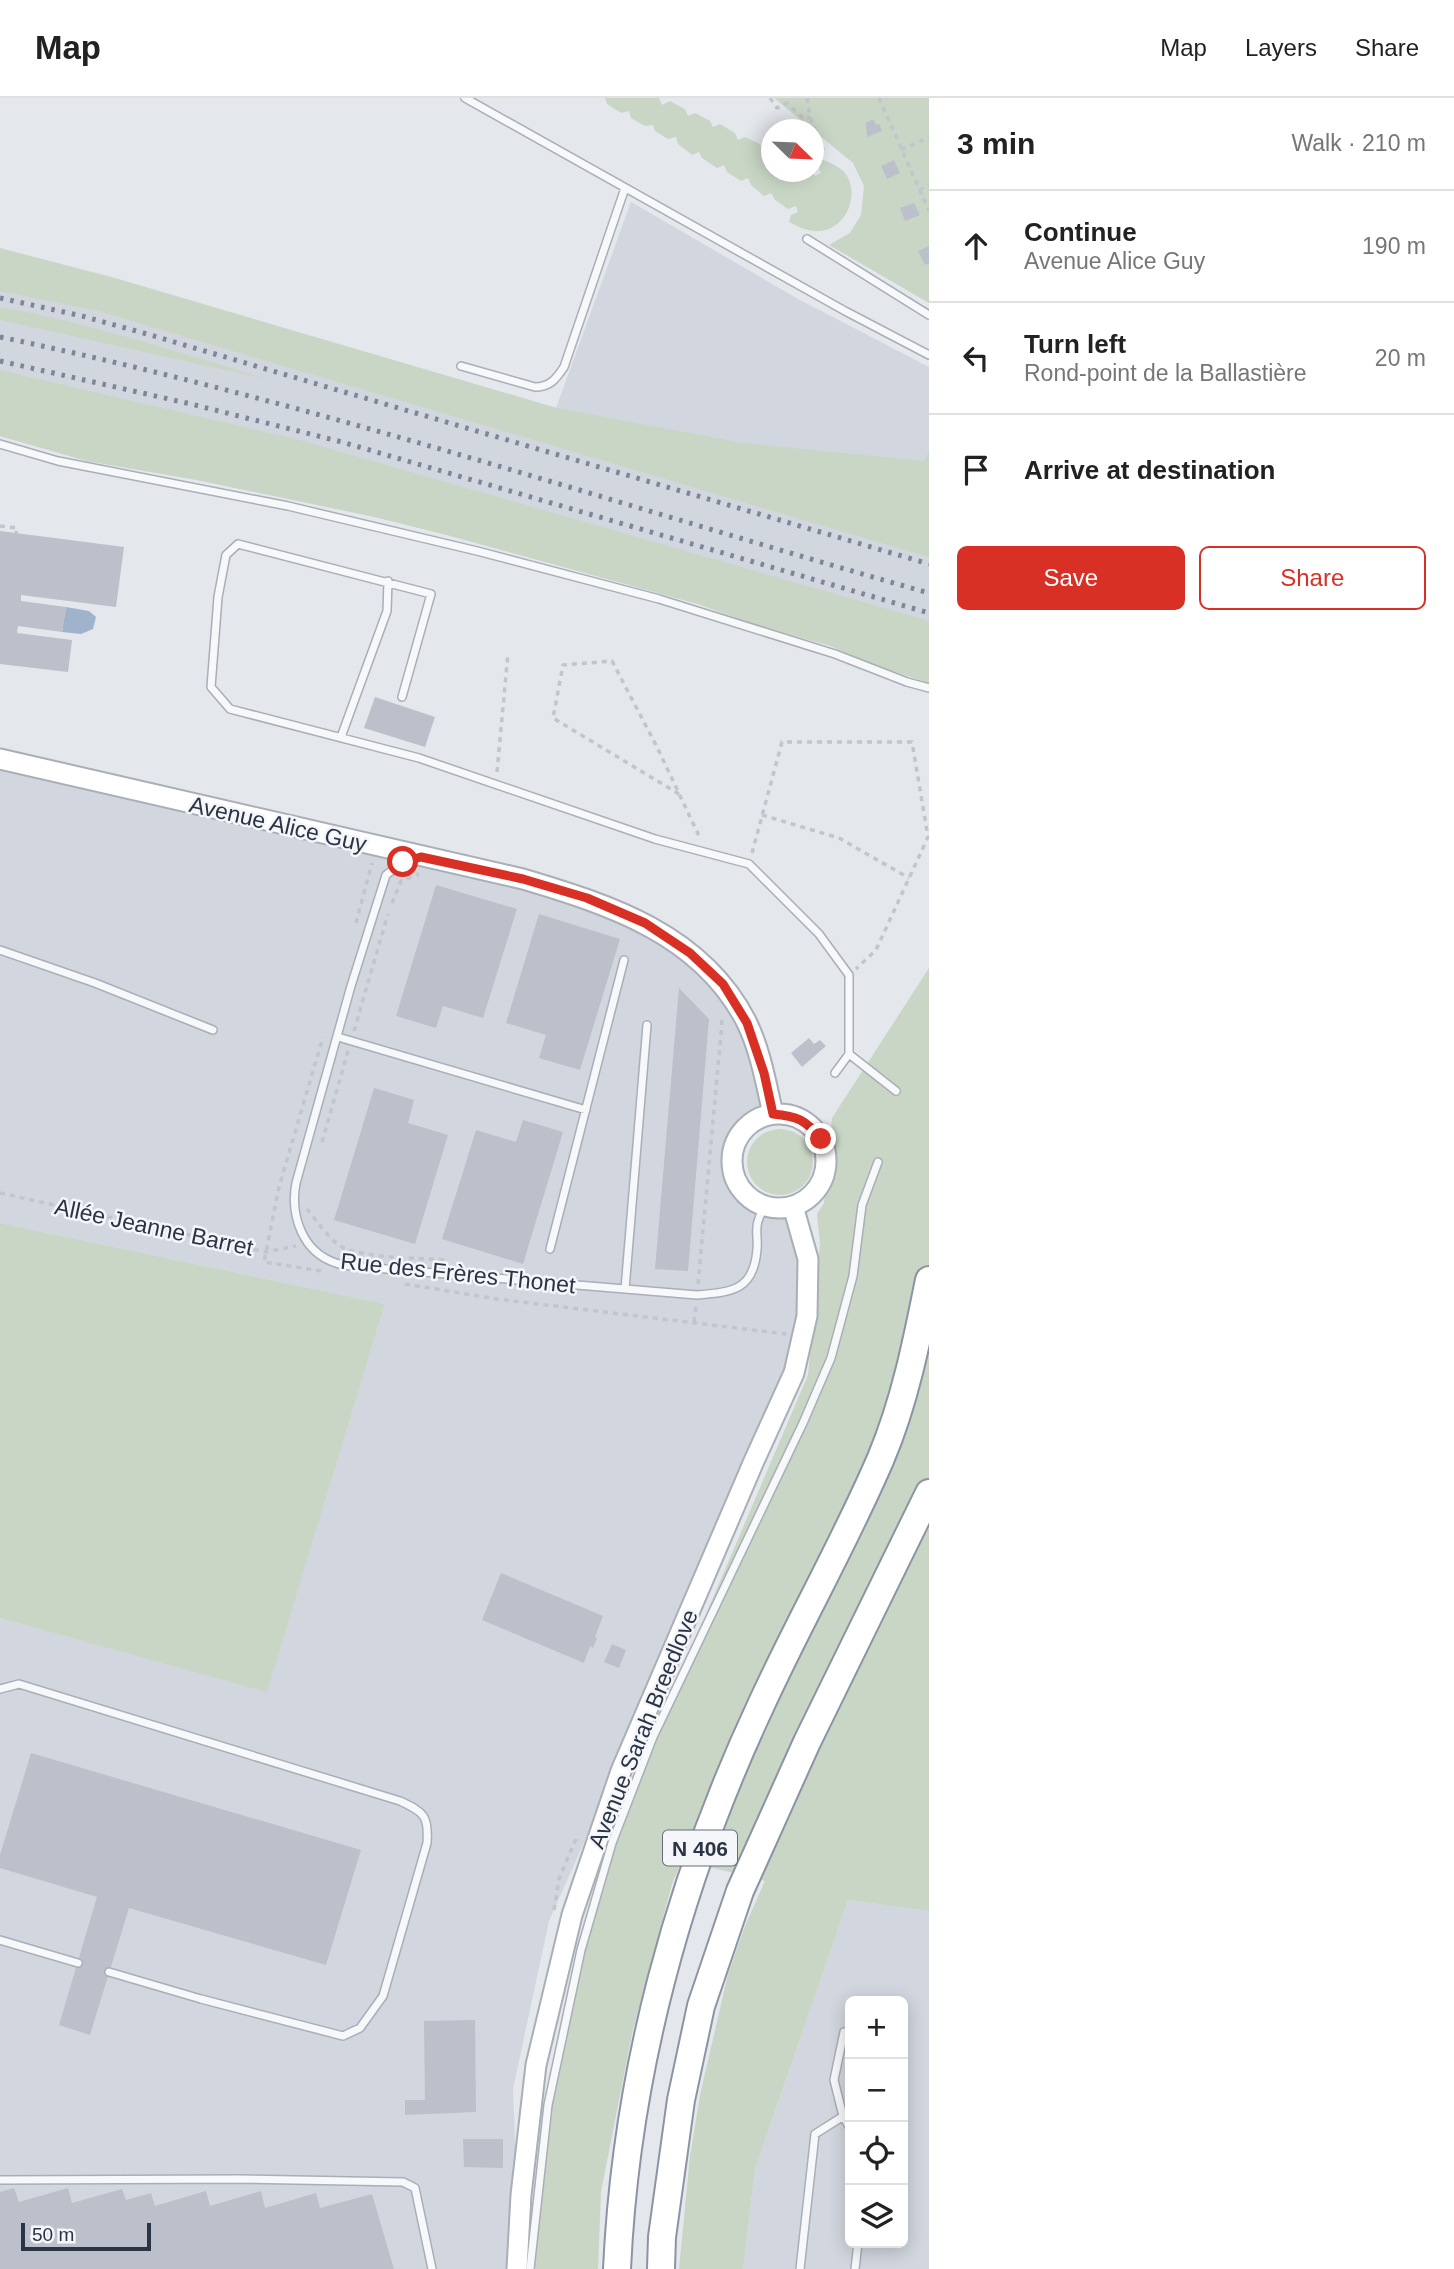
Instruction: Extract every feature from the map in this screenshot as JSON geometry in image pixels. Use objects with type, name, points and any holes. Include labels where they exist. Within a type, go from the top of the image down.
[{"type":"highway","name":"N 406","points":[[617,2269],[620,2205],[635,2099],[670,1943],[701,1844],[760,1706],[881,1457],[914,1359],[929,1280]]},
{"type":"highway","name":"N 406","points":[[661,2269],[662,2237],[683,2087],[701,2006],[740,1891],[807,1742],[929,1493]]},
{"type":"main road","name":"Avenue Alice Guy","points":[[0,759],[420,866],[523,879],[587,898],[645,923],[690,953],[723,984],[747,1023],[764,1073],[773,1114]]},
{"type":"main road","points":[[773,1114],[793,1115],[810,1125],[821,1139],[826,1159],[824,1176],[814,1192],[793,1206],[780,1208],[764,1206],[747,1196],[735,1180],[731,1160],[735,1143],[744,1129],[758,1118],[773,1114]]},
{"type":"main road","name":"Avenue Sarah Breedlove","points":[[517,2269],[521,2195],[536,2065],[572,1915],[621,1771],[794,1373],[807,1317],[808,1259],[793,1206]]},
{"type":"lane","points":[[465,98],[845,311],[929,355]]},
{"type":"lane","points":[[461,366],[535,387],[544,387],[554,381],[564,367],[625,188]]},
{"type":"lane","points":[[807,239],[929,315]]},
{"type":"lane","points":[[0,444],[58,461],[288,506],[503,558],[659,600],[835,654],[929,688]]},
{"type":"lane","points":[[402,698],[431,594],[238,544],[226,555],[218,597],[211,687],[230,709],[419,758],[655,839],[749,864],[820,934],[849,975],[849,1054],[835,1073]]},
{"type":"lane","points":[[341,737],[387,611],[388,582]]},
{"type":"lane","points":[[394,868],[420,866]]},
{"type":"lane","name":"Rue des Frères Thonet","points":[[394,868],[386,875],[293,1200],[300,1231],[319,1255],[335,1263],[350,1266],[697,1296],[717,1294],[746,1284],[752,1275],[757,1249],[757,1226],[764,1206]]},
{"type":"lane","points":[[0,950],[94,983],[213,1030]]},
{"type":"lane","points":[[550,1250],[624,960]]},
{"type":"lane","points":[[625,1290],[646,1025]]},
{"type":"lane","points":[[338,1037],[586,1110]]},
{"type":"lane","points":[[849,1054],[896,1091]]},
{"type":"lane","points":[[530,2269],[548,2105],[581,1950],[612,1843],[653,1737],[803,1423],[831,1358],[853,1276],[862,1205],[878,1161]]},
{"type":"lane","points":[[0,1689],[19,1685],[400,1801],[419,1810],[428,1825],[427,1843],[383,1996],[360,2028],[343,2036],[109,1972]]},
{"type":"lane","points":[[0,1940],[78,1963]]},
{"type":"lane","points":[[844,2032],[834,2080],[845,2109]]},
{"type":"lane","points":[[800,2269],[815,2134],[845,2115]]},
{"type":"lane","points":[[0,2180],[239,2179],[403,2182],[415,2188],[432,2269]]},
{"type":"lane","points":[[855,2269],[857,2248]]},
{"type":"path","points":[[771,98],[777,108],[787,103],[804,119],[810,117],[807,98]]},
{"type":"path","points":[[879,98],[929,211]]},
{"type":"path","points":[[901,150],[929,137]]},
{"type":"path","points":[[919,190],[929,186]]},
{"type":"path","points":[[0,526],[17,528],[16,533]]},
{"type":"path","points":[[495,785],[508,653]]},
{"type":"path","points":[[679,794],[553,718],[563,665],[612,661],[679,794],[706,853]]},
{"type":"path","points":[[749,864],[782,742],[912,742],[928,837],[876,950],[849,975]]},
{"type":"path","points":[[762,815],[839,838],[909,878]]},
{"type":"path","points":[[372,863],[394,868],[420,866]]},
{"type":"path","points":[[694,1322],[722,1023],[719,1009]]},
{"type":"path","name":"Allée Jeanne Barret","points":[[0,1193],[266,1252],[308,1244]]},
{"type":"path","points":[[306,1206],[321,1227],[343,1248],[365,1253],[447,1260]]},
{"type":"path","points":[[274,1219],[264,1262],[333,1273]]},
{"type":"path","points":[[686,1281],[698,1282]]},
{"type":"path","points":[[401,1284],[497,1299],[784,1332],[794,1341]]},
{"type":"path","points":[[552,1918],[559,1879],[581,1829]]},
{"type":"shaded area","points":[[631,202],[800,300],[929,367],[929,683],[863,661],[831,646],[762,627],[698,604],[447,535],[375,517],[197,480],[87,461],[0,436],[0,251],[258,321],[556,408]]},
{"type":"shaded area","points":[[0,759],[523,879],[645,923],[703,965],[747,1023],[769,1099],[731,1161],[747,1196],[793,1206],[807,1316],[754,1461],[549,1921],[513,2089],[520,2269],[0,2269],[0,1618],[267,1691],[385,1304],[0,1223]]},
{"type":"shaded area","points":[[848,1900],[929,1911],[929,2269],[743,2269],[755,2169]]},
{"type":"green space","points":[[605,98],[659,98],[662,105],[670,101],[685,109],[688,116],[695,113],[710,121],[713,127],[720,124],[735,133],[738,140],[745,137],[760,144],[761,182],[824,182],[824,160],[831,163],[843,171],[850,181],[852,191],[848,209],[844,217],[829,229],[811,231],[796,226],[789,222],[791,215],[798,212],[796,206],[788,209],[775,200],[771,193],[764,196],[751,185],[748,178],[741,181],[727,172],[724,165],[717,168],[702,158],[699,152],[692,155],[678,144],[676,137],[668,139],[655,131],[653,125],[645,126],[631,118],[629,111],[621,113],[607,104]]},
{"type":"green space","points":[[774,98],[929,98],[929,303],[829,245],[850,233],[861,215],[864,186],[853,163],[824,139],[824,119],[800,119]]},
{"type":"green space","points":[[0,248],[115,278],[557,408],[743,443],[924,461],[929,451],[929,557],[98,311],[0,291]]},
{"type":"green space","points":[[0,307],[101,330],[266,379],[0,320]]},
{"type":"green space","points":[[0,370],[296,439],[929,621],[929,683],[863,661],[831,646],[762,627],[698,604],[447,535],[375,517],[197,480],[87,461],[0,436]]},
{"type":"green space","points":[[929,968],[929,1911],[848,1900],[755,2169],[743,2269],[679,2269],[690,2156],[700,2095],[728,1974],[765,1881],[682,1860],[672,1884],[632,2034],[601,2192],[598,2269],[530,2269],[548,2105],[581,1950],[612,1843],[651,1743],[808,1375],[820,1244],[817,1214],[824,1203],[832,1118]]},
{"type":"green space","points":[[774,1129],[786,1129],[798,1134],[808,1144],[813,1162],[811,1175],[798,1190],[786,1195],[774,1195],[762,1190],[752,1180],[747,1168],[747,1156],[752,1144],[762,1134]]},
{"type":"green space","points":[[0,1223],[385,1304],[267,1692],[0,1618]]},
{"type":"water","points":[[66,607],[89,611],[96,617],[93,629],[81,634],[62,632]]},
{"type":"building","points":[[873,119],[882,131],[867,137],[866,123]]},
{"type":"building","points":[[894,160],[900,173],[887,179],[881,166]]},
{"type":"building","points":[[914,203],[920,215],[905,221],[900,208]]},
{"type":"building","points":[[929,246],[929,263],[925,265],[918,251]]},
{"type":"building","points":[[0,531],[124,547],[116,607],[21,595],[21,601],[66,607],[62,632],[18,626],[17,633],[72,640],[68,672],[0,664]]},
{"type":"building","points":[[375,697],[435,717],[425,747],[364,728]]},
{"type":"building","points":[[436,885],[517,909],[483,1018],[443,1006],[436,1028],[396,1016]]},
{"type":"building","points":[[539,914],[620,939],[580,1070],[539,1058],[546,1035],[506,1023]]},
{"type":"building","points":[[679,988],[709,1019],[688,1271],[655,1269]]},
{"type":"building","points":[[809,1038],[814,1044],[820,1040],[826,1046],[802,1067],[791,1053]]},
{"type":"building","points":[[374,1088],[414,1100],[408,1123],[448,1135],[415,1244],[334,1220]]},
{"type":"building","points":[[523,1120],[563,1132],[523,1264],[442,1239],[476,1130],[516,1142]]},
{"type":"building","points":[[501,1573],[603,1616],[593,1648],[590,1646],[584,1663],[482,1620]]},
{"type":"building","points":[[612,1644],[626,1650],[619,1668],[604,1662]]},
{"type":"building","points":[[31,1753],[361,1850],[326,1965],[129,1908],[90,2035],[59,2025],[97,1897],[0,1868],[0,1855]]},
{"type":"building","points":[[475,2020],[476,2112],[405,2115],[405,2100],[425,2100],[424,2021]]},
{"type":"building","points":[[463,2139],[503,2139],[503,2168],[464,2167]]},
{"type":"building","points":[[14,2188],[19,2202],[68,2188],[72,2203],[122,2189],[126,2200],[151,2193],[155,2206],[206,2191],[210,2206],[261,2191],[265,2208],[316,2193],[320,2208],[372,2194],[394,2269],[0,2269],[0,2192]]},
{"type":"railway","points":[[0,298],[147,334],[929,564]]},
{"type":"railway","points":[[0,337],[235,392],[467,457],[929,593]]},
{"type":"railway","points":[[0,361],[191,404],[342,442],[929,613]]},
{"type":"route","points":[[403,862],[421,857],[523,879],[587,898],[645,923],[690,953],[723,984],[747,1023],[764,1073],[773,1114],[793,1115],[810,1125],[821,1139]]}]
